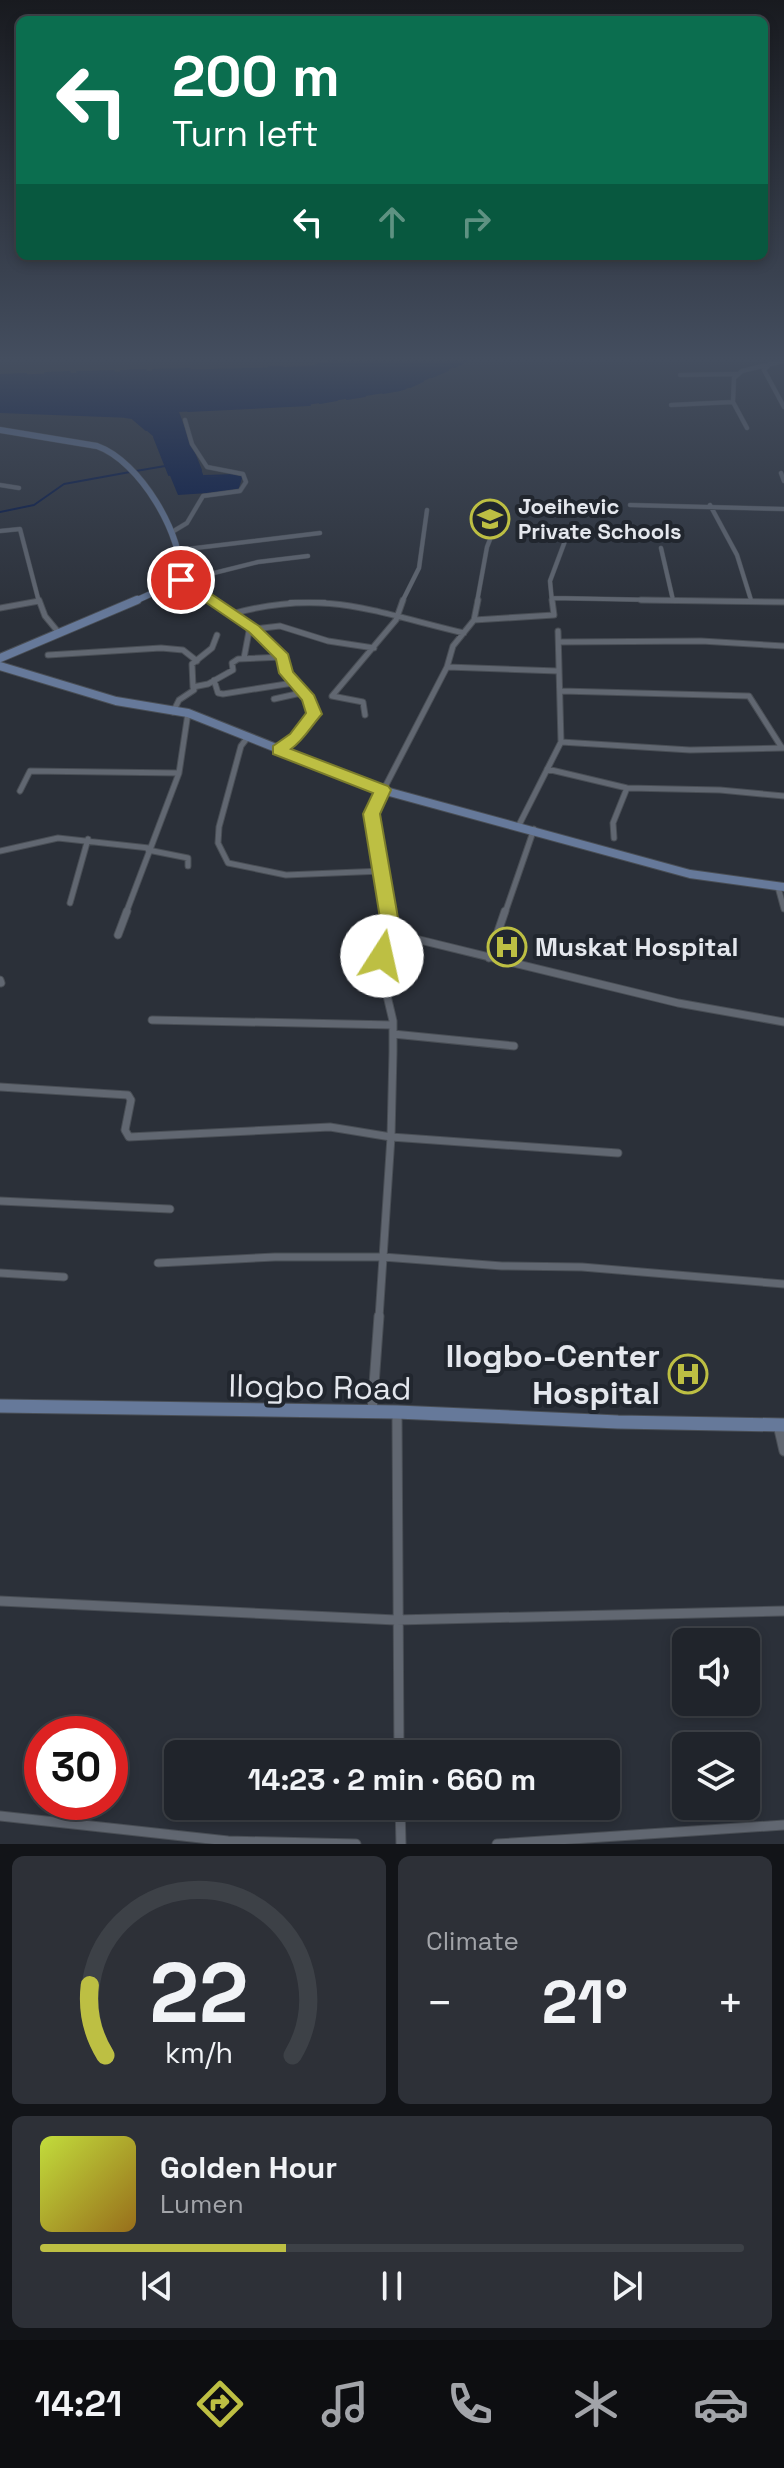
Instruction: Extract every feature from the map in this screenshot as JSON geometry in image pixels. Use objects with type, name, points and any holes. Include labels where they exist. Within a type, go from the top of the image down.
[{"type":"main road","points":[[0,658],[182,580],[179,550],[172,532],[131,472],[114,453],[95,447]]},
{"type":"main road","points":[[14,668],[23,647]]},
{"type":"main road","points":[[0,666],[116,701],[188,713],[382,790],[690,874],[781,887]]},
{"type":"main road","name":"Ilogbo Road","points":[[0,1406],[397,1412],[618,1422],[781,1425]]},
{"type":"street","points":[[172,532],[187,523],[203,496],[240,491],[246,482],[243,474],[207,467],[194,447]]},
{"type":"street","points":[[781,473],[784,481]]},
{"type":"street","points":[[0,485],[19,488]]},
{"type":"street","points":[[630,505],[784,509]]},
{"type":"street","points":[[710,505],[737,555],[751,600]]},
{"type":"street","points":[[365,715],[363,702],[332,696],[397,616],[406,590],[419,568],[427,510]]},
{"type":"street","points":[[382,956],[389,918],[371,814],[447,667],[453,646],[474,620],[487,547],[497,522]]},
{"type":"street","points":[[474,620],[551,616],[555,612],[550,581],[571,525]]},
{"type":"street","points":[[0,531],[20,529],[39,601],[45,616],[59,633]]},
{"type":"street","points":[[179,550],[320,533]]},
{"type":"street","points":[[661,548],[673,600]]},
{"type":"street","points":[[182,580],[258,562],[308,556]]},
{"type":"street","points":[[182,580],[252,627],[283,657],[286,673],[301,693],[309,698],[314,714],[306,719],[296,738],[278,750]]},
{"type":"street","points":[[553,598],[784,602]]},
{"type":"street","points":[[231,614],[285,599],[326,599],[355,603],[464,633]]},
{"type":"street","points":[[0,608],[39,601]]},
{"type":"street","points":[[252,627],[272,624],[324,640],[374,648]]},
{"type":"street","points":[[244,658],[252,627]]},
{"type":"street","points":[[519,825],[561,742],[558,671],[561,642],[558,631]]},
{"type":"street","points":[[173,712],[179,700],[194,690],[192,664],[206,656],[217,641],[217,635]]},
{"type":"street","points":[[561,642],[701,641],[784,646]]},
{"type":"street","points":[[48,655],[161,648],[183,650],[197,661]]},
{"type":"street","points":[[193,687],[233,670],[232,663],[244,658],[283,657]]},
{"type":"street","points":[[447,667],[558,671]]},
{"type":"street","points":[[214,680],[218,693],[223,694],[293,683]]},
{"type":"street","points":[[561,691],[749,696],[783,748]]},
{"type":"street","points":[[274,699],[301,693]]},
{"type":"street","points":[[118,935],[179,773],[188,713]]},
{"type":"street","points":[[248,737],[236,761],[219,827],[218,843],[228,863],[251,872],[293,878],[382,871]]},
{"type":"street","points":[[561,742],[690,750],[783,748]]},
{"type":"street","points":[[547,769],[627,788],[720,790],[784,796]]},
{"type":"street","points":[[20,791],[30,771],[179,773]]},
{"type":"street","points":[[614,838],[615,813],[627,788]]},
{"type":"street","points":[[489,958],[534,829]]},
{"type":"street","points":[[0,851],[55,837],[75,836],[188,858],[188,866]]},
{"type":"street","points":[[70,903],[88,839]]},
{"type":"street","points":[[781,887],[784,909]]},
{"type":"street","points":[[387,932],[678,1003],[784,1022]]},
{"type":"street","points":[[372,1412],[377,1295],[383,1257],[391,1137],[393,1030],[380,966]]},
{"type":"street","points":[[152,1020],[393,1030],[514,1046]]},
{"type":"street","points":[[0,1087],[128,1095],[131,1100],[125,1130],[129,1137],[305,1128],[354,1129],[391,1137],[618,1153]]},
{"type":"street","points":[[0,1201],[65,1208],[117,1204],[170,1209]]},
{"type":"street","points":[[158,1263],[275,1257],[383,1257],[502,1266],[582,1267],[784,1284]]},
{"type":"street","points":[[0,1273],[64,1277]]},
{"type":"street","points":[[397,1412],[399,1740]]},
{"type":"street","points":[[781,1425],[784,1451]]},
{"type":"street","points":[[0,1601],[396,1620],[784,1611]]},
{"type":"street","points":[[0,1816],[228,1841],[356,1844]]},
{"type":"street","points":[[400,1820],[401,1844]]},
{"type":"street","points":[[497,1844],[784,1825]]},
{"type":"shaded area","points":[[158,447],[192,447],[204,477],[243,475],[238,491],[178,495]]},
{"type":"waterway","points":[[158,447],[169,475]]},
{"type":"waterway","points":[[193,450],[201,470]]},
{"type":"waterway","points":[[136,471],[165,466]]},
{"type":"waterway","points":[[0,512],[34,505],[64,484],[130,472]]},
{"type":"waterway","points":[[204,476],[236,475]]},
{"type":"place","name":"Joeihevic Private Schools","points":[[490,519]]},
{"type":"place","name":"Muskat Hospital","points":[[507,947]]},
{"type":"place","name":"Ilogbo-Center Hospital","points":[[688,1374]]},
{"type":"route","points":[[181,580],[254,629],[283,657],[286,673],[299,691],[309,698],[314,714],[306,719],[296,738],[278,750],[382,790],[371,814],[389,918],[382,956]]}]
